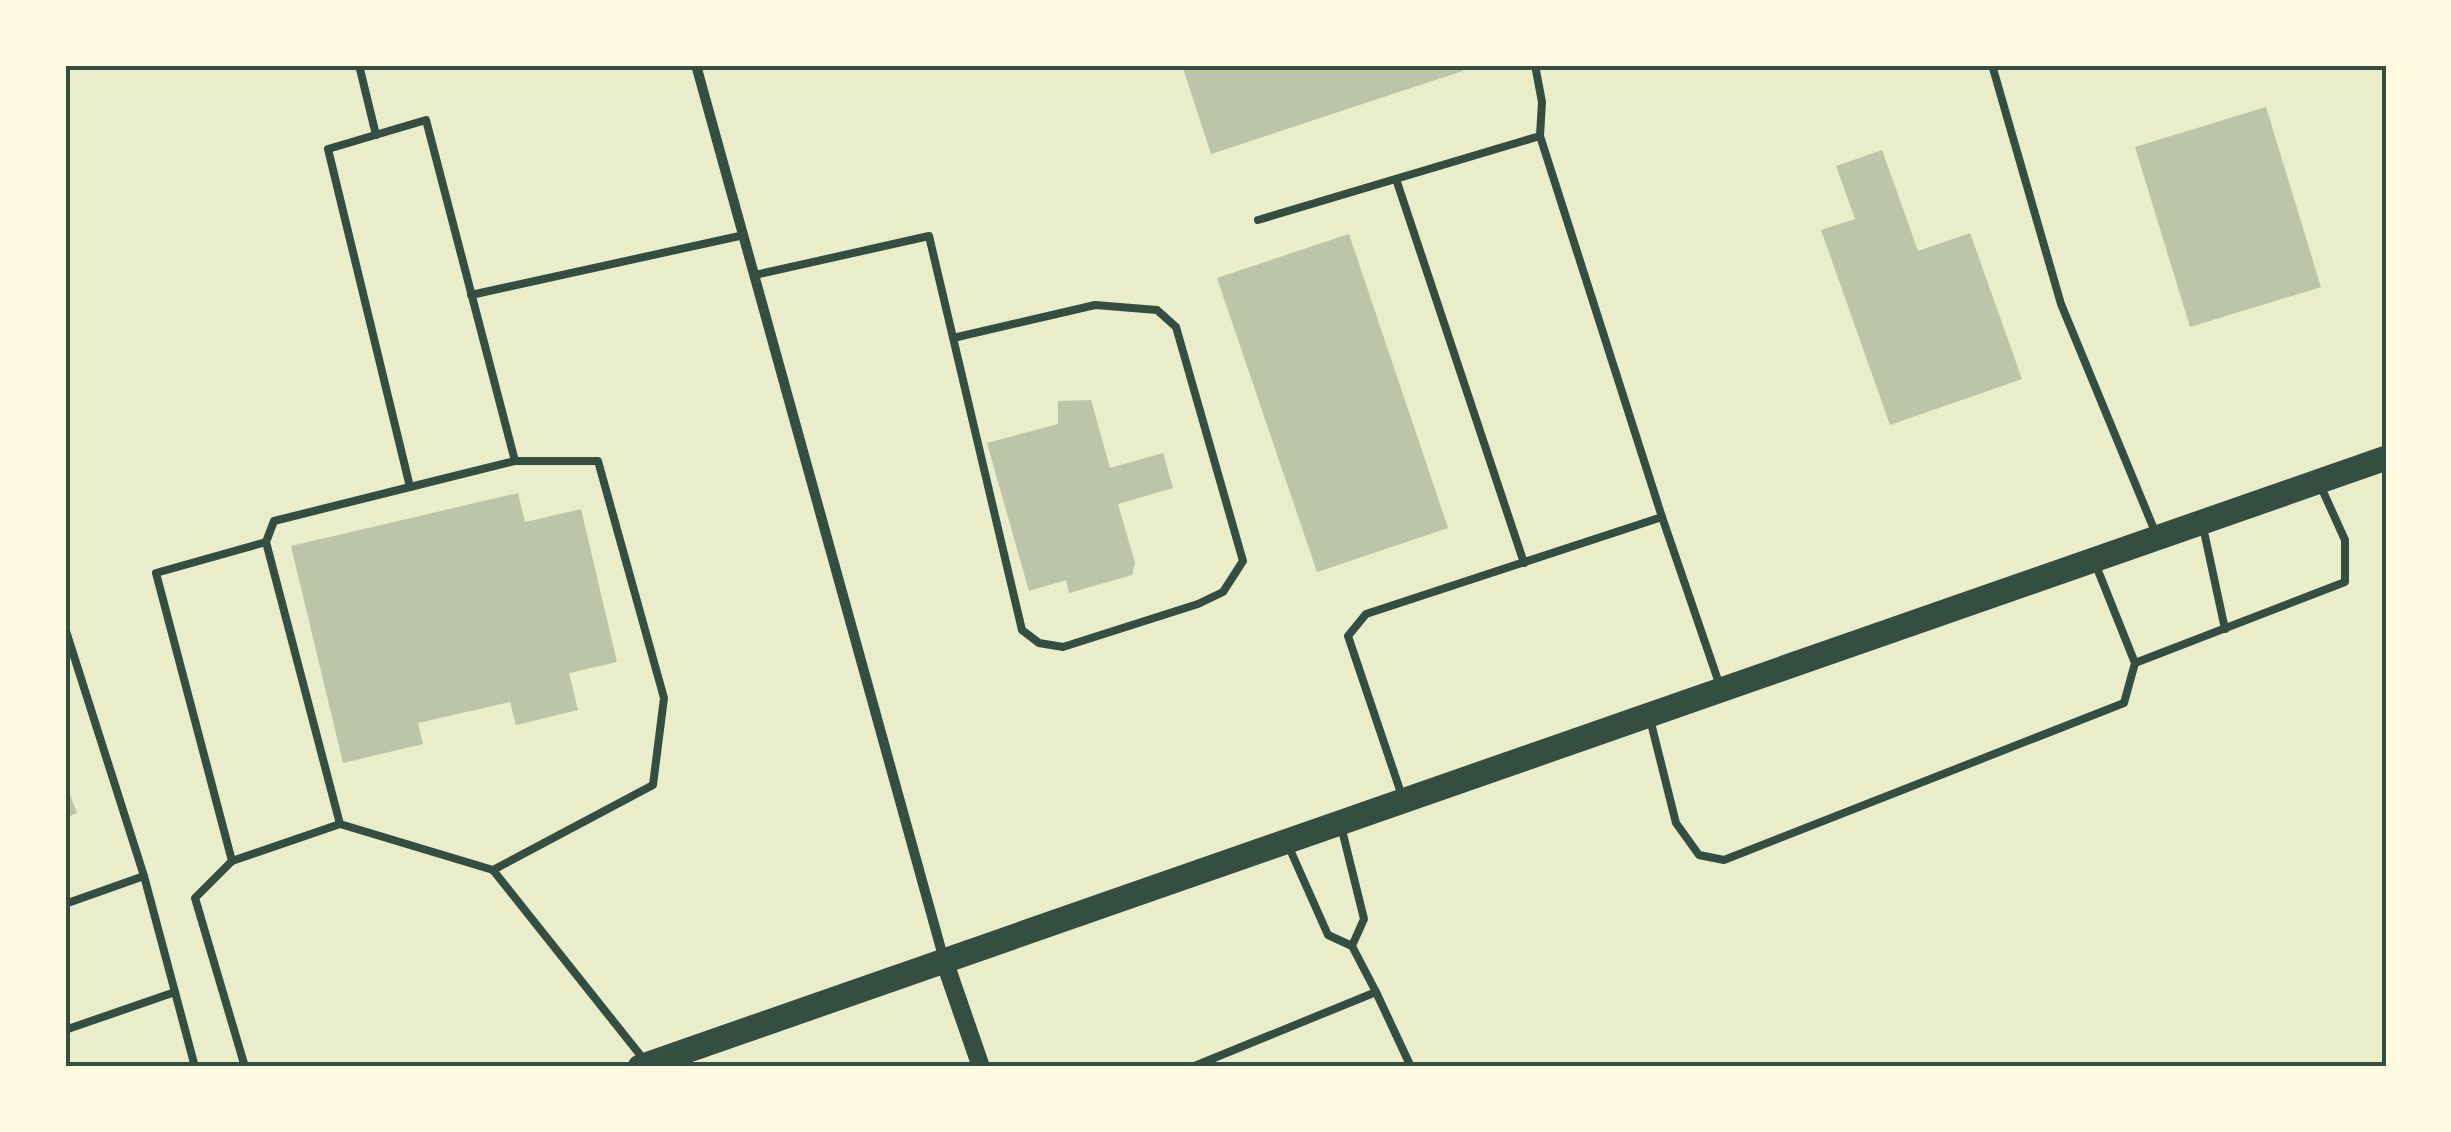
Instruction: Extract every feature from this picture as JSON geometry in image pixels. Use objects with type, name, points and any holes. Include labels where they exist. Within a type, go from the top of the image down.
[{"type":"main road","points":[[644,1066],[2386,458]]},
{"type":"street","points":[[696,65],[944,960],[980,1067]]},
{"type":"lane","points":[[359,65],[376,135]]},
{"type":"lane","points":[[1535,65],[1542,102],[1540,136],[1721,690]]},
{"type":"lane","points":[[1992,65],[2060,304],[2157,538]]},
{"type":"lane","points":[[410,487],[328,149],[426,120],[515,460]]},
{"type":"lane","points":[[1258,220],[1540,136]]},
{"type":"lane","points":[[1396,179],[1524,563]]},
{"type":"lane","points":[[471,295],[744,235]]},
{"type":"lane","points":[[754,275],[929,236],[953,338],[1022,630],[1039,643],[1063,647],[1198,604],[1223,592],[1243,560],[1176,327],[1157,310],[1095,306],[953,338]]},
{"type":"lane","points":[[340,824],[266,542],[274,521],[515,460],[598,461],[664,698],[653,784],[493,870]]},
{"type":"lane","points":[[2135,663],[2345,582],[2345,540],[2318,482]]},
{"type":"lane","points":[[1404,800],[1348,636],[1366,614],[1662,518]]},
{"type":"lane","points":[[2202,522],[2225,628]]},
{"type":"lane","points":[[232,861],[156,572],[266,542]]},
{"type":"lane","points":[[1648,715],[1676,823],[1699,856],[1724,860],[2124,702],[2135,663],[2094,560]]},
{"type":"lane","points":[[65,628],[69,656],[144,876],[194,1067]]},
{"type":"lane","points":[[1340,822],[1364,919],[1352,946]]},
{"type":"lane","points":[[245,1067],[195,898],[232,861],[340,824],[493,870],[644,1066]]},
{"type":"lane","points":[[1286,842],[1328,934],[1352,946],[1411,1067]]},
{"type":"lane","points":[[65,904],[144,876]]},
{"type":"lane","points":[[65,1030],[175,992]]},
{"type":"lane","points":[[1192,1067],[1376,992]]},
{"type":"building","points":[[1182,65],[1478,65],[1478,66],[1211,154]]},
{"type":"building","points":[[2266,107],[2321,287],[2190,327],[2135,147]]},
{"type":"building","points":[[1882,150],[1918,251],[1970,233],[2022,379],[1890,425],[1821,230],[1855,219],[1836,166]]},
{"type":"building","points":[[1349,234],[1448,528],[1317,572],[1217,278]]},
{"type":"building","points":[[1091,400],[1110,468],[1163,453],[1173,488],[1118,504],[1135,563],[1132,575],[1069,593],[1066,580],[1029,591],[987,443],[1058,424],[1058,401]]},
{"type":"building","points":[[518,493],[525,522],[581,509],[617,662],[569,673],[578,710],[516,725],[510,702],[418,723],[423,744],[343,763],[291,546]]},
{"type":"building","points":[[65,781],[77,813],[65,818]]}]
